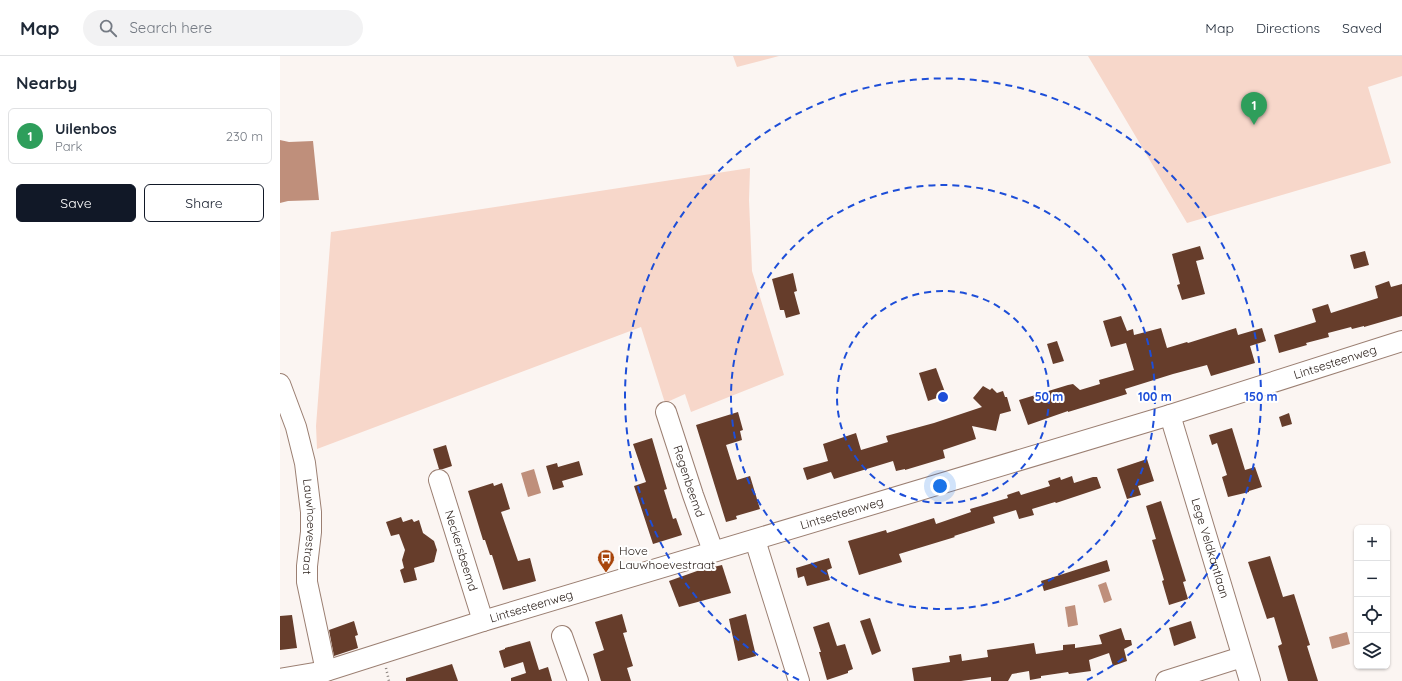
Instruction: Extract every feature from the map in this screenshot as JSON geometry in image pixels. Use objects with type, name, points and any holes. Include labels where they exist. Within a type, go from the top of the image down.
[{"type":"street","name":"Lintsesteenweg","points":[[280,679],[326,671],[483,621],[713,551],[750,542],[1170,415],[1402,341]]},
{"type":"street","name":"Lauwhoevestraat","points":[[280,384],[296,427],[305,463],[311,512],[307,582],[326,671]]},
{"type":"street","name":"Regenbeemd","points":[[666,412],[692,495],[713,551]]},
{"type":"street","name":"Lege Veldkantlaan","points":[[1170,415],[1250,681]]},
{"type":"street","name":"Neckersbeemd","points":[[440,480],[483,621]]},
{"type":"street","points":[[750,542],[786,681]]},
{"type":"street","points":[[750,542],[799,681]]},
{"type":"street","points":[[562,636],[578,681]]},
{"type":"street","points":[[1166,681],[1242,657]]},
{"type":"shaded area","points":[[733,56],[779,56],[737,67]]},
{"type":"shaded area","points":[[1088,56],[1402,56],[1402,76],[1368,87],[1391,163],[1187,223]]},
{"type":"shaded area","points":[[280,140],[289,142],[313,141],[319,200],[288,201],[280,203]]},
{"type":"shaded area","points":[[750,168],[749,200],[752,271],[784,375],[691,412],[685,394],[665,403],[641,327],[317,449],[316,426],[331,232]]},
{"type":"shaded area","points":[[534,469],[541,493],[528,497],[521,473]]},
{"type":"shaded area","points":[[1106,582],[1112,600],[1104,603],[1098,585]]},
{"type":"shaded area","points":[[1075,605],[1078,625],[1068,627],[1065,607]]},
{"type":"shaded area","points":[[1347,632],[1350,644],[1332,649],[1329,637]]},
{"type":"building","points":[[1200,246],[1204,259],[1196,261],[1205,294],[1182,300],[1177,285],[1180,284],[1172,254]]},
{"type":"building","points":[[1365,251],[1369,265],[1354,269],[1350,255]]},
{"type":"building","points":[[793,273],[797,291],[794,292],[800,314],[786,318],[784,310],[780,310],[772,279]]},
{"type":"building","points":[[1389,281],[1391,287],[1402,284],[1402,316],[1364,327],[1352,329],[1351,327],[1328,333],[1329,337],[1306,343],[1307,345],[1279,353],[1274,335],[1316,322],[1312,309],[1328,304],[1331,313],[1378,298],[1375,286]]},
{"type":"building","points":[[1121,316],[1127,331],[1133,329],[1134,335],[1161,328],[1167,348],[1236,328],[1238,335],[1262,328],[1266,341],[1250,346],[1255,363],[1211,376],[1207,365],[1173,374],[1125,389],[1127,394],[1068,411],[1028,425],[1019,400],[1073,384],[1080,390],[1100,384],[1099,380],[1134,370],[1126,343],[1111,347],[1103,321]]},
{"type":"building","points":[[1057,341],[1064,361],[1053,364],[1047,344]]},
{"type":"building","points":[[936,368],[946,395],[928,401],[919,373]]},
{"type":"building","points":[[983,386],[990,390],[992,388],[997,393],[1003,391],[1005,397],[1007,397],[1011,411],[1000,414],[996,431],[972,426],[976,439],[943,450],[945,458],[905,470],[896,471],[893,461],[834,479],[831,472],[807,480],[803,468],[828,461],[823,444],[856,433],[861,450],[888,442],[886,436],[934,423],[982,407],[973,398]]},
{"type":"building","points":[[738,412],[743,430],[740,431],[742,440],[726,445],[737,480],[750,476],[760,509],[736,516],[737,519],[726,522],[696,425]]},
{"type":"building","points":[[1289,413],[1292,424],[1282,427],[1279,417]]},
{"type":"building","points":[[1232,428],[1245,470],[1255,467],[1262,487],[1228,497],[1222,477],[1227,475],[1217,443],[1212,445],[1209,435]]},
{"type":"building","points":[[652,438],[667,489],[664,490],[673,519],[676,518],[682,535],[653,544],[634,486],[646,482],[633,444]]},
{"type":"building","points":[[446,445],[452,466],[439,469],[433,449]]},
{"type":"building","points":[[1147,459],[1154,481],[1138,486],[1141,495],[1127,499],[1117,469]]},
{"type":"building","points":[[579,461],[583,475],[562,481],[564,487],[553,490],[546,466],[557,463],[558,467]]},
{"type":"building","points":[[1072,476],[1074,483],[1097,477],[1101,488],[1056,503],[1055,502],[1032,509],[1034,515],[1019,519],[1016,510],[993,517],[995,523],[899,554],[902,562],[859,575],[848,541],[886,530],[887,533],[934,518],[936,524],[971,512],[970,509],[1008,498],[1007,495],[1019,491],[1021,495],[1050,486],[1048,481],[1060,477],[1061,480]]},
{"type":"building","points":[[493,483],[494,486],[502,483],[510,509],[501,512],[518,561],[530,558],[536,581],[503,590],[492,555],[490,555],[485,540],[483,540],[468,491]]},
{"type":"building","points":[[1161,501],[1186,581],[1183,582],[1188,599],[1169,605],[1162,581],[1164,580],[1152,540],[1156,539],[1146,506]]},
{"type":"building","points":[[401,517],[403,522],[412,519],[414,522],[419,520],[423,533],[434,541],[437,550],[434,562],[414,568],[417,580],[404,583],[400,570],[404,568],[402,560],[405,550],[399,534],[391,536],[386,522]]},
{"type":"building","points":[[1270,556],[1283,597],[1294,594],[1310,645],[1307,646],[1318,681],[1288,681],[1278,646],[1282,644],[1274,617],[1267,619],[1248,562]]},
{"type":"building","points":[[829,558],[832,568],[827,570],[830,580],[807,586],[804,576],[798,578],[796,568]]},
{"type":"building","points":[[1107,560],[1110,571],[1044,591],[1041,581]]},
{"type":"building","points":[[722,565],[731,593],[679,607],[669,581],[697,571]]},
{"type":"building","points":[[622,614],[627,632],[623,633],[633,666],[627,668],[631,681],[601,681],[593,654],[604,650],[595,622]]},
{"type":"building","points":[[746,614],[756,656],[738,661],[729,619]]},
{"type":"building","points":[[292,615],[297,648],[280,650],[280,616]]},
{"type":"building","points":[[870,618],[881,651],[872,655],[860,621]]},
{"type":"building","points":[[354,621],[358,635],[355,636],[358,648],[334,656],[329,630]]},
{"type":"building","points":[[1191,621],[1196,638],[1174,646],[1169,628]]},
{"type":"building","points":[[829,622],[837,646],[845,644],[853,669],[848,671],[848,673],[827,680],[819,652],[821,652],[813,627]]},
{"type":"building","points":[[1121,628],[1125,640],[1131,640],[1132,645],[1124,649],[1127,661],[1113,666],[1109,653],[1089,660],[1091,671],[1069,674],[1068,672],[1041,676],[1041,678],[1030,680],[1029,671],[1012,674],[1008,681],[991,681],[991,677],[961,681],[914,681],[912,668],[950,662],[949,656],[961,654],[962,661],[988,657],[987,650],[1034,643],[1036,654],[1063,650],[1063,645],[1075,644],[1075,648],[1102,644],[1099,635]]},
{"type":"building","points":[[530,641],[539,670],[548,667],[552,681],[511,681],[511,678],[526,673],[523,662],[504,668],[499,651]]},
{"type":"building","points":[[452,664],[458,681],[406,681],[406,678]]},
{"type":"place","name":"Uilenbos","points":[[1254,125]]},
{"type":"place","name":"Hove Lauwhoevestraat","points":[[606,573]]}]
